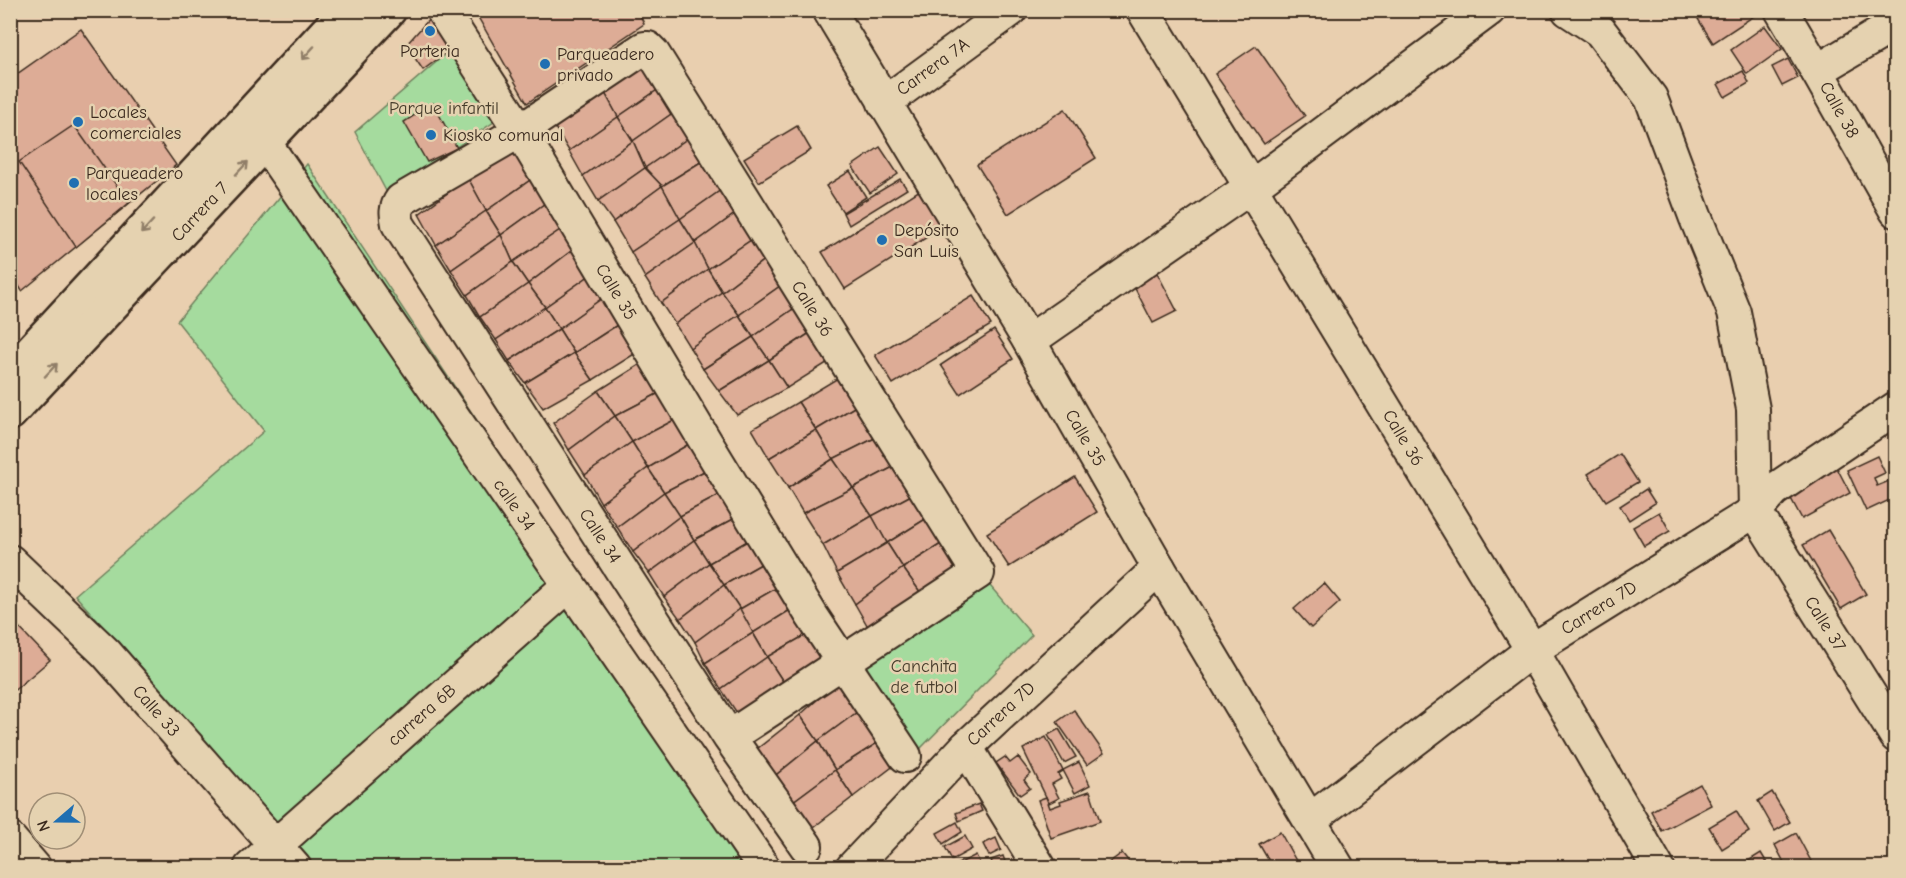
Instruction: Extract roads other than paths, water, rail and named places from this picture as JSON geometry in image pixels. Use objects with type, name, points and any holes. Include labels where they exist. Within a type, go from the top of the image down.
[{"type":"main road","name":"Carrera 7","points":[[10,374],[347,10]]},
{"type":"main road","name":"Carrera 7","points":[[12,408],[389,10]]},
{"type":"street","name":"Calle 35","points":[[442,10],[520,131],[812,616],[904,756]]},
{"type":"street","name":"Calle 35","points":[[829,10],[1029,341],[1159,568],[1338,867]]},
{"type":"street","name":"Carrera 7A","points":[[884,103],[1011,10]]},
{"type":"street","name":"Calle 36","points":[[1143,10],[1532,650],[1658,867]]},
{"type":"street","points":[[1029,341],[1251,187],[1489,10]]},
{"type":"street","points":[[1568,10],[1600,31],[1651,98],[1734,312],[1753,409],[1755,511]]},
{"type":"street","name":"Calle 38","points":[[1781,10],[1896,211]]},
{"type":"street","points":[[1817,71],[1896,24]]},
{"type":"street","name":"Calle 36","points":[[520,131],[644,48],[648,48],[978,573],[843,662]]},
{"type":"street","name":"Calle 34","points":[[520,131],[401,200],[397,206],[398,224],[729,737],[806,846]]},
{"type":"street","name":"calle 34","points":[[265,143],[764,867]]},
{"type":"street","name":"Carrera 7D","points":[[1310,820],[1532,650],[1755,511],[1774,490],[1896,408]]},
{"type":"street","name":"Calle 37","points":[[1755,511],[1896,736]]},
{"type":"street","name":"Calle 33","points":[[10,561],[106,653],[285,856]]},
{"type":"street","name":"Carrera 7D","points":[[852,867],[966,747],[1159,568]]},
{"type":"street","name":"carrera 6B","points":[[285,856],[569,585]]},
{"type":"street","points":[[729,737],[843,662]]},
{"type":"street","points":[[966,747],[1041,867]]},
{"type":"street","points":[[10,839],[35,867]]},
{"type":"street","points":[[250,867],[285,856]]},
{"type":"place","name":"Porteria","points":[[430,31]]},
{"type":"place","name":"Parqueadero privado","points":[[545,64]]},
{"type":"place","name":"Locales comerciales","points":[[78,122]]},
{"type":"place","name":"Kiosko comunal","points":[[431,135]]},
{"type":"place","name":"Parqueadero locales","points":[[74,183]]},
{"type":"place","name":"Depósito San Luis","points":[[882,240]]},
{"type":"park label","name":"Parque infantil","points":[[444,108]]},
{"type":"park label","name":"Canchita de futbol","points":[[924,676]]}]
